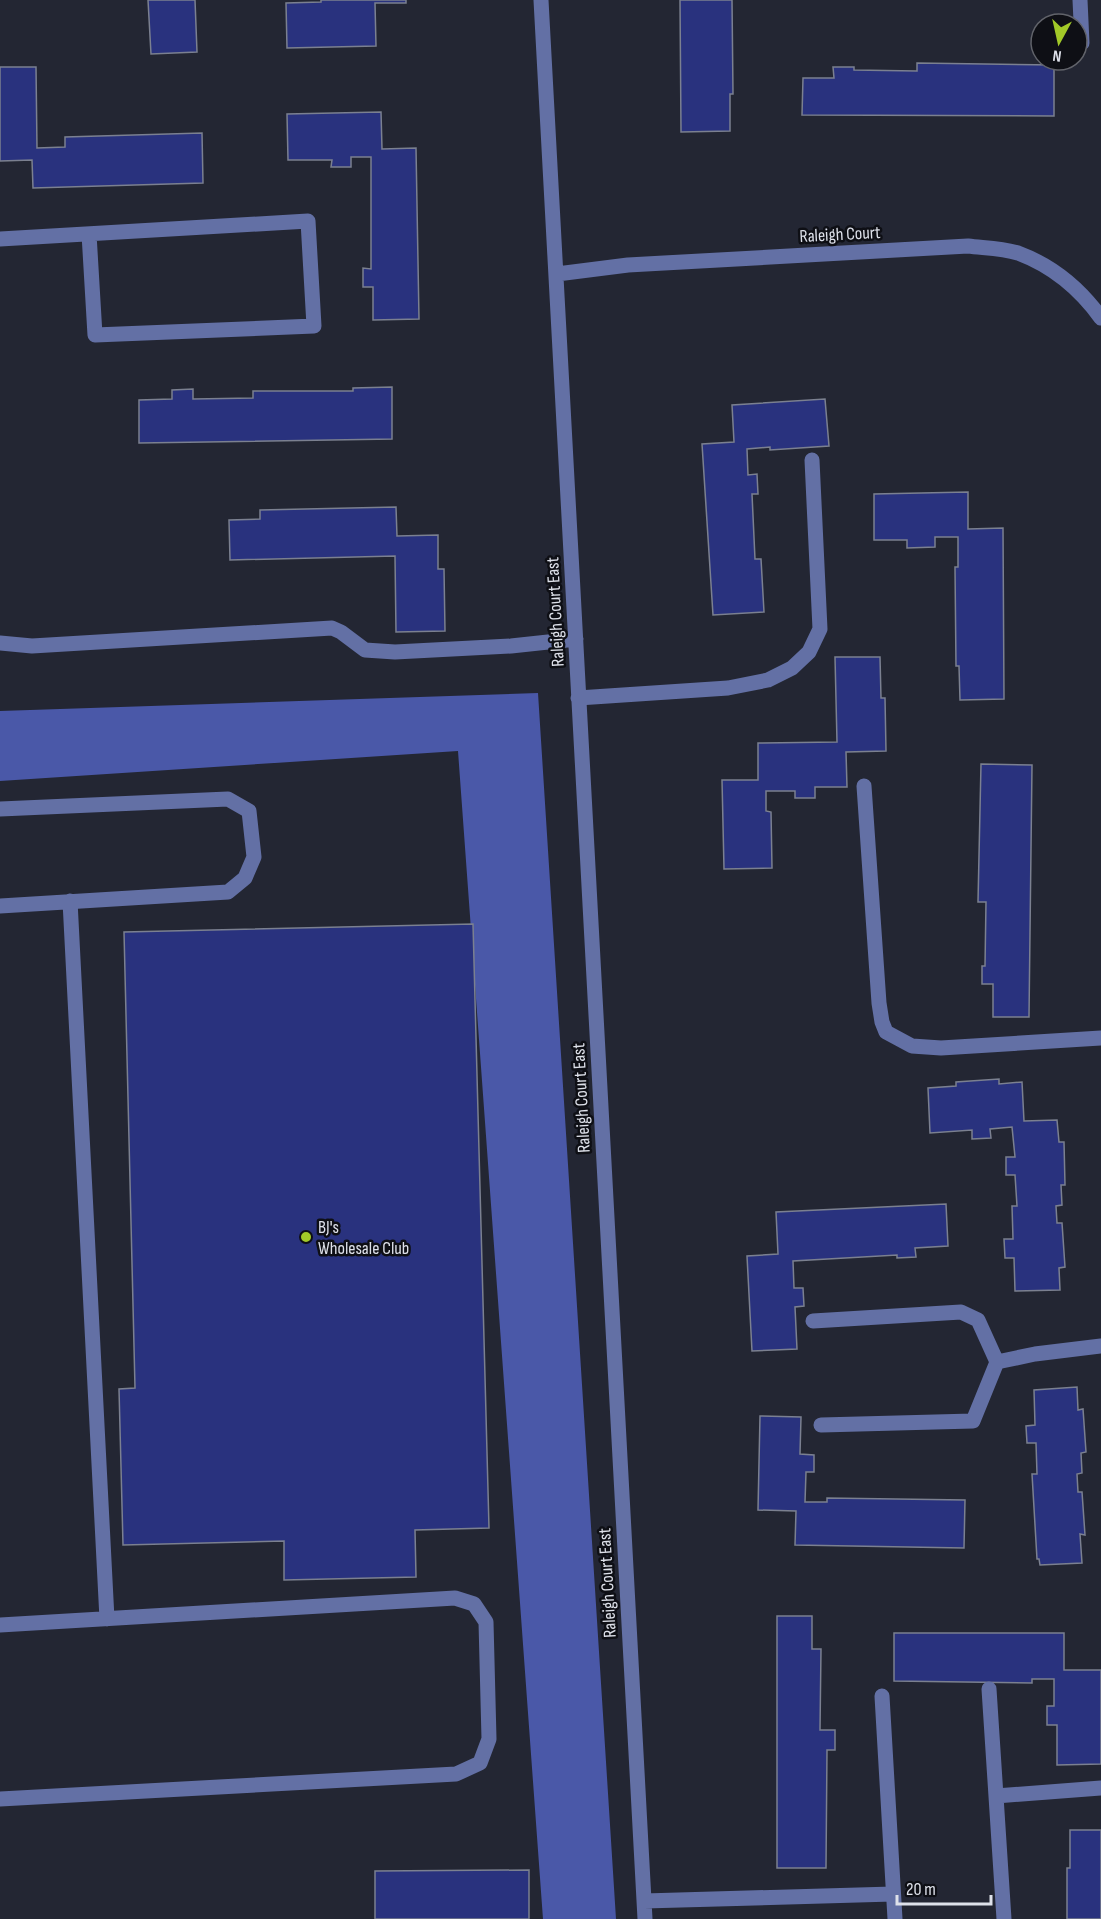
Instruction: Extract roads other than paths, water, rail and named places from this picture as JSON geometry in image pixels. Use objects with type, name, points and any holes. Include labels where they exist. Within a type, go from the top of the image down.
[{"type":"street","name":"Raleigh Court East","points":[[541,0],[645,1919]]},
{"type":"street","points":[[0,239],[308,221],[314,326],[95,335],[89,234]]},
{"type":"street","name":"Raleigh Court","points":[[557,274],[628,265],[968,246],[1018,253],[1054,271],[1080,291],[1101,318]]},
{"type":"street","points":[[578,698],[728,688],[768,680],[792,668],[808,652],[820,629],[812,460]]},
{"type":"street","points":[[0,643],[32,646],[332,628],[365,650],[394,652],[511,646],[576,639]]},
{"type":"street","points":[[864,786],[879,1003],[886,1032],[912,1046],[942,1048],[1101,1038]]},
{"type":"street","points":[[0,809],[228,799],[249,811],[254,857],[245,878],[228,892],[0,906]]},
{"type":"street","points":[[70,901],[108,1619]]},
{"type":"street","points":[[813,1321],[961,1312],[978,1320],[997,1362],[973,1421],[821,1425]]},
{"type":"street","points":[[997,1362],[1035,1354],[1101,1346]]},
{"type":"street","points":[[0,1625],[455,1598],[474,1604],[486,1622],[489,1739],[480,1762],[456,1774],[0,1799]]},
{"type":"street","points":[[989,1689],[1004,1919]]},
{"type":"street","points":[[882,1696],[895,1919]]},
{"type":"street","points":[[996,1796],[1101,1788]]},
{"type":"street","points":[[644,1901],[893,1894]]},
{"type":"place","name":"BJ's Wholesale Club","points":[[306,1237]]}]
